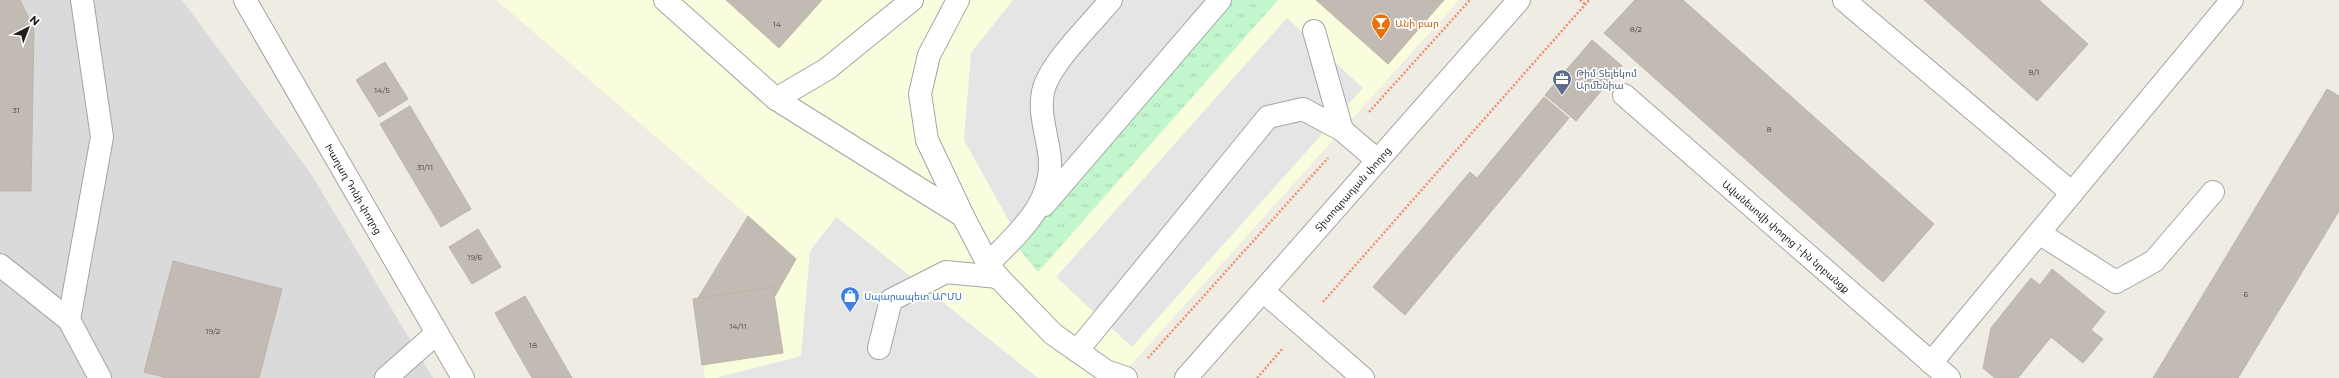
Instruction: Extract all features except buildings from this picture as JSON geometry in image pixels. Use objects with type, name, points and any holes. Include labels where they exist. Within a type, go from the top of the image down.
[{"type":"street","points":[[69,320],[102,137],[82,0]]},
{"type":"street","name":"Խաղաղ Դոնի փողոց","points":[[245,0],[464,378]]},
{"type":"street","points":[[665,0],[776,99],[963,216]]},
{"type":"street","points":[[776,99],[827,69],[912,0]]},
{"type":"street","points":[[958,0],[929,55],[920,94],[927,140],[963,216],[993,270],[1053,334],[1106,371],[1126,378]]},
{"type":"street","points":[[1033,217],[1048,186],[1050,154],[1042,115],[1043,91],[1056,64],[1111,0]]},
{"type":"street","points":[[993,270],[1033,217],[1220,0]]},
{"type":"street","name":"Տիտոգրադյան փողոց","points":[[1186,378],[1519,0]]},
{"type":"street","points":[[1844,0],[2072,193]]},
{"type":"street","points":[[1931,363],[2228,2]]},
{"type":"street","points":[[1314,31],[1342,130]]},
{"type":"street","name":"Ավանեսովի փողոց 1-ին նրբանցք","points":[[1624,95],[1949,378]]},
{"type":"street","points":[[1077,351],[1268,117],[1303,109],[1342,130],[1377,160]]},
{"type":"street","points":[[2039,232],[2116,282],[2154,260],[2213,192]]},
{"type":"street","points":[[0,265],[69,320],[100,378]]},
{"type":"street","points":[[879,348],[891,300],[946,272],[993,270]]},
{"type":"street","points":[[1263,291],[1363,378]]},
{"type":"street","points":[[386,378],[437,333]]},
{"type":"path","points":[[1368,113],[1470,0]]},
{"type":"path","points":[[1580,0],[1585,4]]},
{"type":"path","points":[[1257,378],[1589,0]]},
{"type":"path","points":[[1145,360],[1331,154]]},
{"type":"shaded area","points":[[0,0],[182,0],[311,174],[433,378],[0,378]]},
{"type":"shaded area","points":[[496,0],[1459,0],[1119,378],[705,378],[693,299],[699,298],[748,216]]},
{"type":"shaded area","points":[[1013,0],[1212,0],[1014,230],[964,140],[971,53]]},
{"type":"shaded area","points":[[1287,18],[1363,88],[1132,347],[1056,277]]},
{"type":"shaded area","points":[[836,217],[1038,378],[715,378],[801,356],[810,251]]},
{"type":"green space","points":[[1231,0],[1278,0],[1038,272],[1015,244]]},
{"type":"place","name":"Անի բար","points":[[1381,40]]},
{"type":"place","name":"Թիմ Տելեկոմ Արմենիա","points":[[1562,96]]},
{"type":"place","name":"Սպարապետ ԱՐՄՍ","points":[[850,313]]}]
